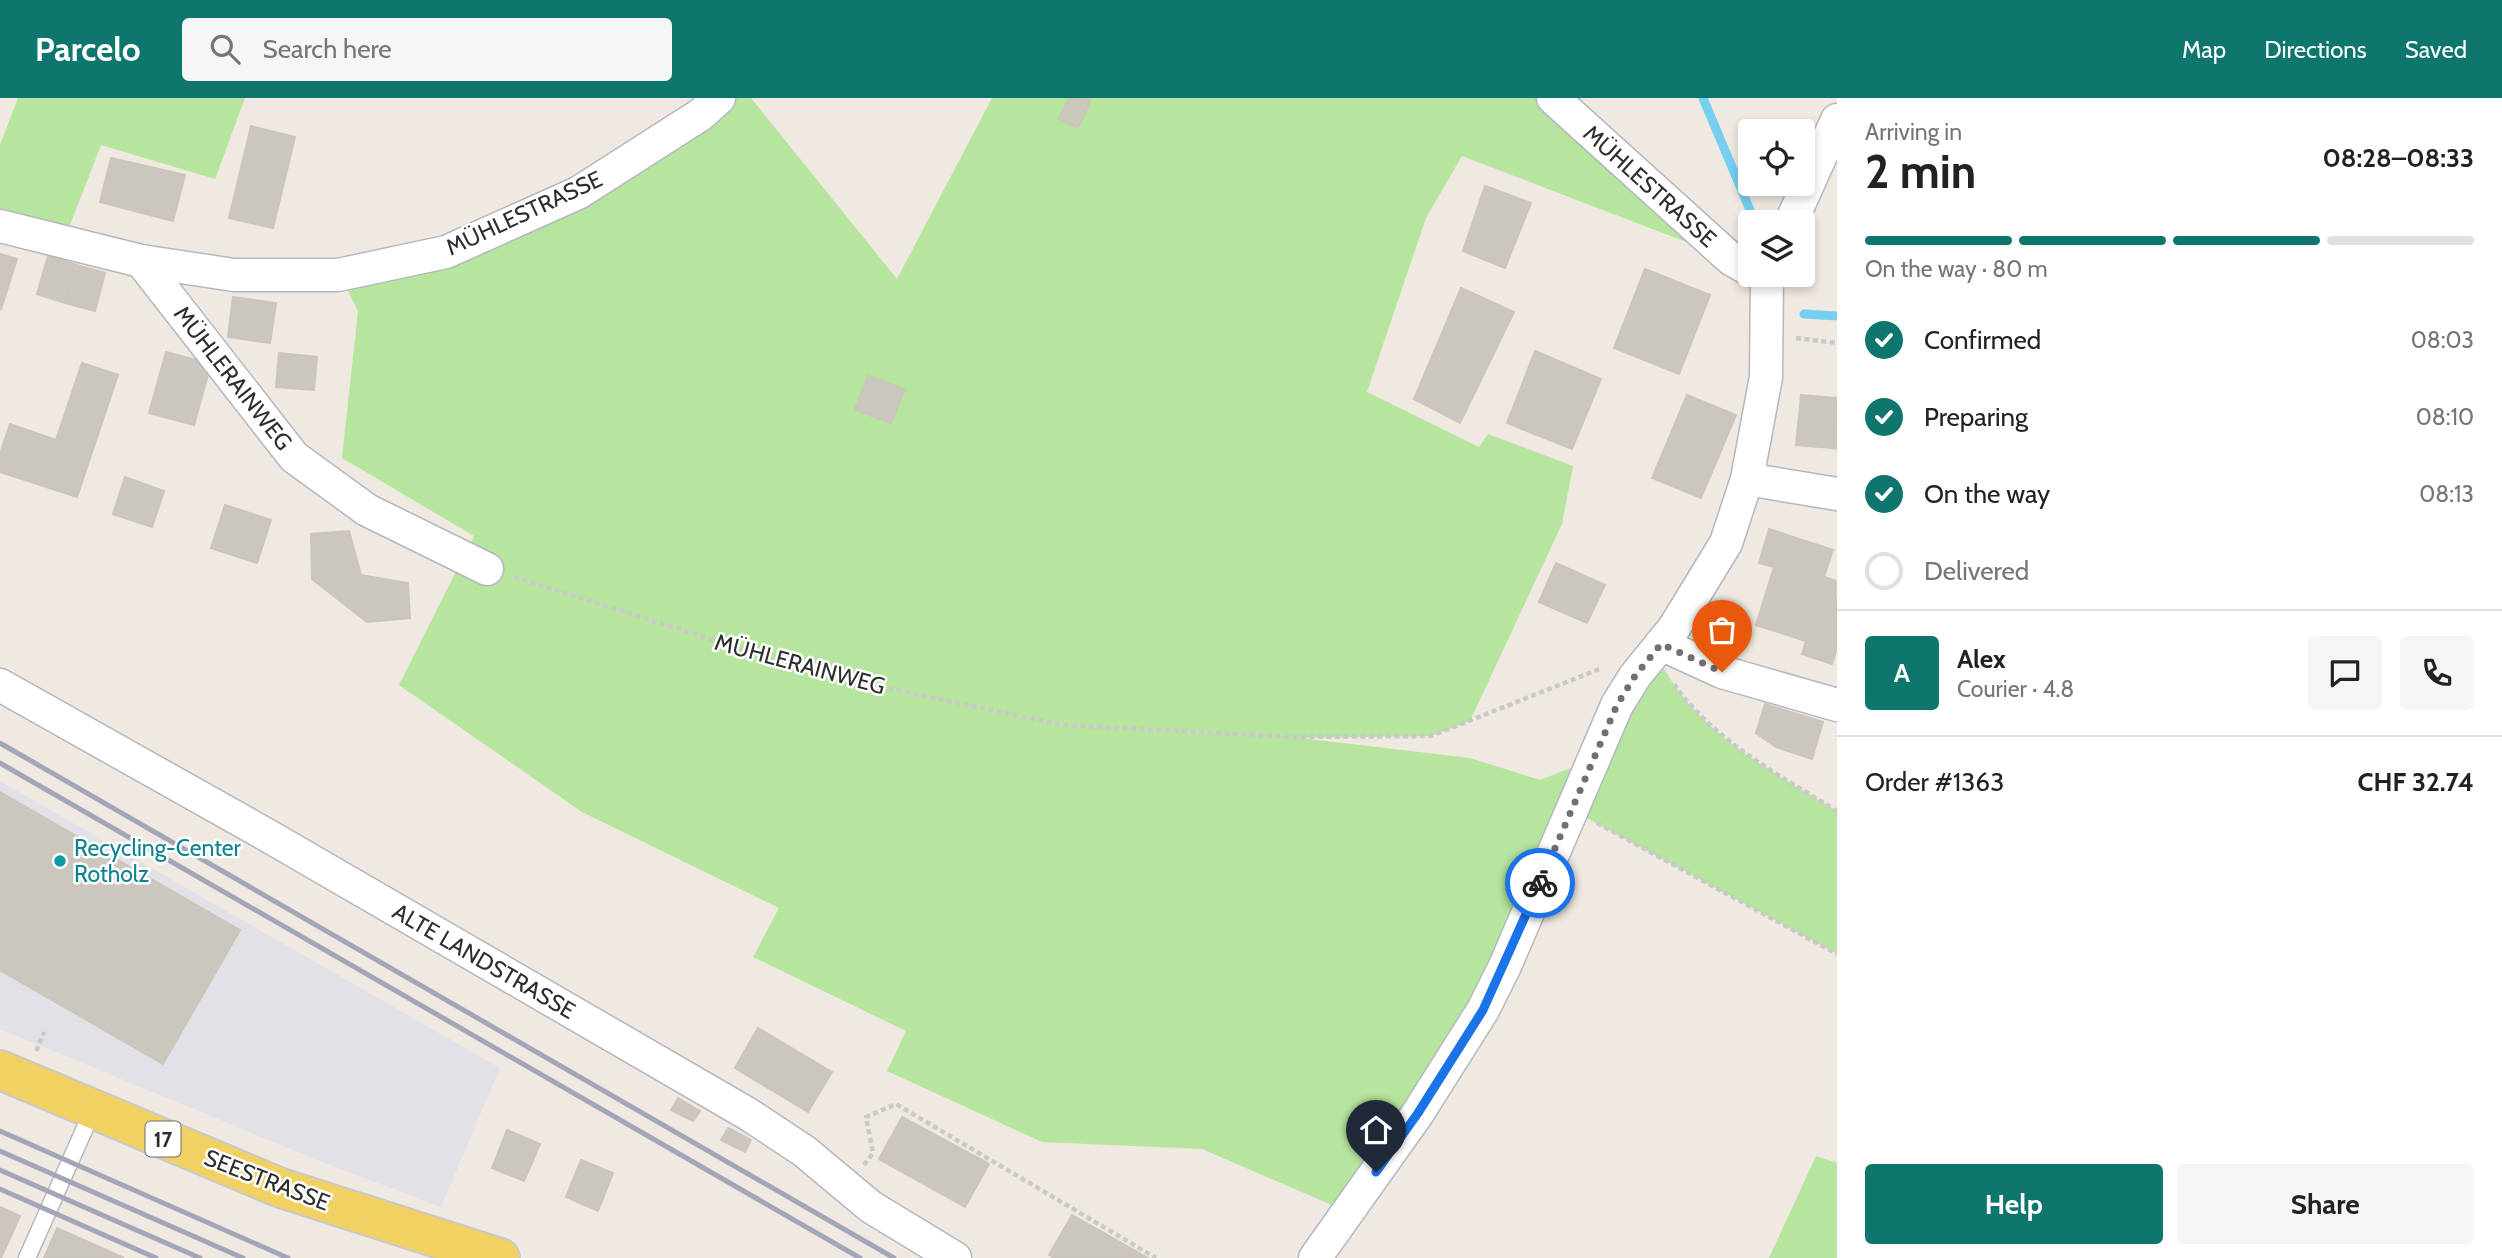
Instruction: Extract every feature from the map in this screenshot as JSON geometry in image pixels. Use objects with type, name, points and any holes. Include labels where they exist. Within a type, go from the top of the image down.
[{"type":"main road","name":"SEESTRASSE","points":[[0,1070],[281,1188],[500,1258]]},
{"type":"street","name":"MÜHLESTRASSE","points":[[0,226],[141,261],[234,275],[338,275],[446,252],[578,193],[700,115],[719,98]]},
{"type":"street","name":"MÜHLESTRASSE","points":[[1553,98],[1738,263]]},
{"type":"street","points":[[1796,210],[1837,120]]},
{"type":"street","name":"MÜHLERAINWEG","points":[[141,261],[294,457],[367,510],[487,569]]},
{"type":"street","points":[[1315,1258],[1418,1113],[1483,1010],[1505,966],[1617,705],[1635,676],[1687,610],[1726,543],[1747,479],[1766,377],[1761,287]]},
{"type":"street","points":[[1747,479],[1837,494]]},
{"type":"street","points":[[1658,649],[1722,672],[1837,705]]},
{"type":"street","name":"ALTE LANDSTRASSE","points":[[0,685],[299,853],[748,1114],[804,1151],[871,1207],[955,1258]]},
{"type":"lane","points":[[27,1258],[93,1110]]},
{"type":"path","points":[[1765,334],[1837,343]]},
{"type":"path","name":"MÜHLERAINWEG","points":[[487,569],[825,675],[1062,725],[1293,737],[1431,736],[1582,677]]},
{"type":"path","points":[[1658,649],[1688,704],[1711,727],[1783,778],[1837,811]]},
{"type":"path","points":[[1572,810],[1837,954]]},
{"type":"path","points":[[41,1051],[37,1049],[44,1032]]},
{"type":"path","points":[[869,1158],[873,1153],[866,1117],[896,1104],[1156,1258]]},
{"type":"shaded area","points":[[0,781],[500,1068],[441,1207],[322,1162],[0,1029]]},
{"type":"green space","points":[[18,98],[245,98],[215,179],[101,145],[68,230],[0,210],[0,145]]},
{"type":"green space","points":[[726,98],[751,98],[897,279],[992,98],[1537,98],[1694,245],[1462,156],[1426,218],[1367,392],[1479,447],[1488,434],[1573,466],[1562,524],[1470,721],[1431,736],[1301,738],[1470,758],[1540,780],[1594,759],[1654,654],[1683,697],[1720,734],[1758,762],[1837,811],[1837,954],[1572,810],[1505,966],[1348,1212],[1202,1149],[1042,1142],[887,1071],[906,1031],[753,957],[779,908],[582,812],[399,685],[474,536],[342,458],[358,311],[346,287],[432,267]]},
{"type":"green space","points":[[1816,1156],[1837,1163],[1837,1258],[1769,1258]]},
{"type":"building","points":[[1069,98],[1091,100],[1078,128],[1059,119]]},
{"type":"building","points":[[251,126],[295,137],[273,228],[229,218]]},
{"type":"building","points":[[111,158],[185,175],[173,221],[100,202]]},
{"type":"building","points":[[1485,186],[1531,203],[1505,268],[1463,251]]},
{"type":"building","points":[[0,254],[17,259],[1,309],[0,308]]},
{"type":"building","points":[[48,256],[77,265],[65,303],[37,294]]},
{"type":"building","points":[[77,265],[105,273],[95,311],[65,303]]},
{"type":"building","points":[[1645,269],[1710,295],[1679,374],[1614,348]]},
{"type":"building","points":[[1461,288],[1514,312],[1460,423],[1414,399]]},
{"type":"building","points":[[233,297],[276,303],[270,343],[228,337]]},
{"type":"building","points":[[1535,351],[1601,379],[1572,449],[1507,423]]},
{"type":"building","points":[[166,352],[211,364],[194,425],[149,413]]},
{"type":"building","points":[[279,353],[317,357],[314,390],[276,387]]},
{"type":"building","points":[[82,363],[118,375],[77,497],[0,472],[0,454],[10,424],[56,440]]},
{"type":"building","points":[[868,376],[905,389],[891,423],[855,410]]},
{"type":"building","points":[[1687,395],[1736,415],[1701,498],[1652,478]]},
{"type":"building","points":[[1801,395],[1835,398],[1832,448],[1796,445]]},
{"type":"building","points":[[1835,398],[1837,399],[1837,449],[1832,448]]},
{"type":"building","points":[[125,477],[164,491],[152,527],[113,514]]},
{"type":"building","points":[[225,505],[271,520],[257,563],[211,548]]},
{"type":"building","points":[[1769,529],[1833,550],[1824,577],[1837,581],[1837,648],[1832,664],[1802,654],[1806,641],[1756,625],[1774,567],[1759,563]]},
{"type":"building","points":[[349,531],[361,575],[408,583],[410,618],[367,622],[312,579],[311,534]]},
{"type":"building","points":[[1556,563],[1605,585],[1587,623],[1539,602]]},
{"type":"building","points":[[1765,704],[1823,722],[1812,759],[1776,747],[1756,733]]},
{"type":"building","name":"Recycling-Center Rotholz","points":[[0,792],[240,930],[163,1064],[0,970]]},
{"type":"building","points":[[758,1028],[832,1072],[808,1112],[735,1068]]},
{"type":"building","points":[[678,1098],[700,1111],[693,1121],[671,1110]]},
{"type":"building","points":[[902,1117],[989,1164],[965,1207],[879,1159]]},
{"type":"building","points":[[728,1128],[751,1140],[745,1152],[721,1140]]},
{"type":"building","points":[[507,1130],[540,1144],[524,1181],[492,1168]]},
{"type":"building","points":[[581,1160],[613,1173],[598,1211],[566,1197]]},
{"type":"building","points":[[0,1207],[20,1216],[1,1258],[0,1258]]},
{"type":"building","points":[[1072,1215],[1148,1258],[1054,1258],[1049,1255]]},
{"type":"building","points":[[57,1228],[124,1258],[44,1258]]},
{"type":"waterway","points":[[1703,98],[1750,210]]},
{"type":"waterway","points":[[1804,314],[1837,316]]},
{"type":"railway","points":[[0,743],[894,1258]]},
{"type":"railway","points":[[0,763],[860,1258]]},
{"type":"railway","points":[[0,1131],[288,1258]]},
{"type":"railway","points":[[0,1151],[243,1258]]},
{"type":"railway","points":[[0,1170],[200,1258]]},
{"type":"railway","points":[[0,1189],[156,1258]]},
{"type":"way so far","points":[[1540,883],[1617,705],[1626,688],[1661,644],[1722,672]]},
{"type":"place","name":"Recycling-Center Rotholz","points":[[60,861]]},
{"type":"route","points":[[1376,1172],[1455,1057],[1483,1010],[1540,883]]}]
